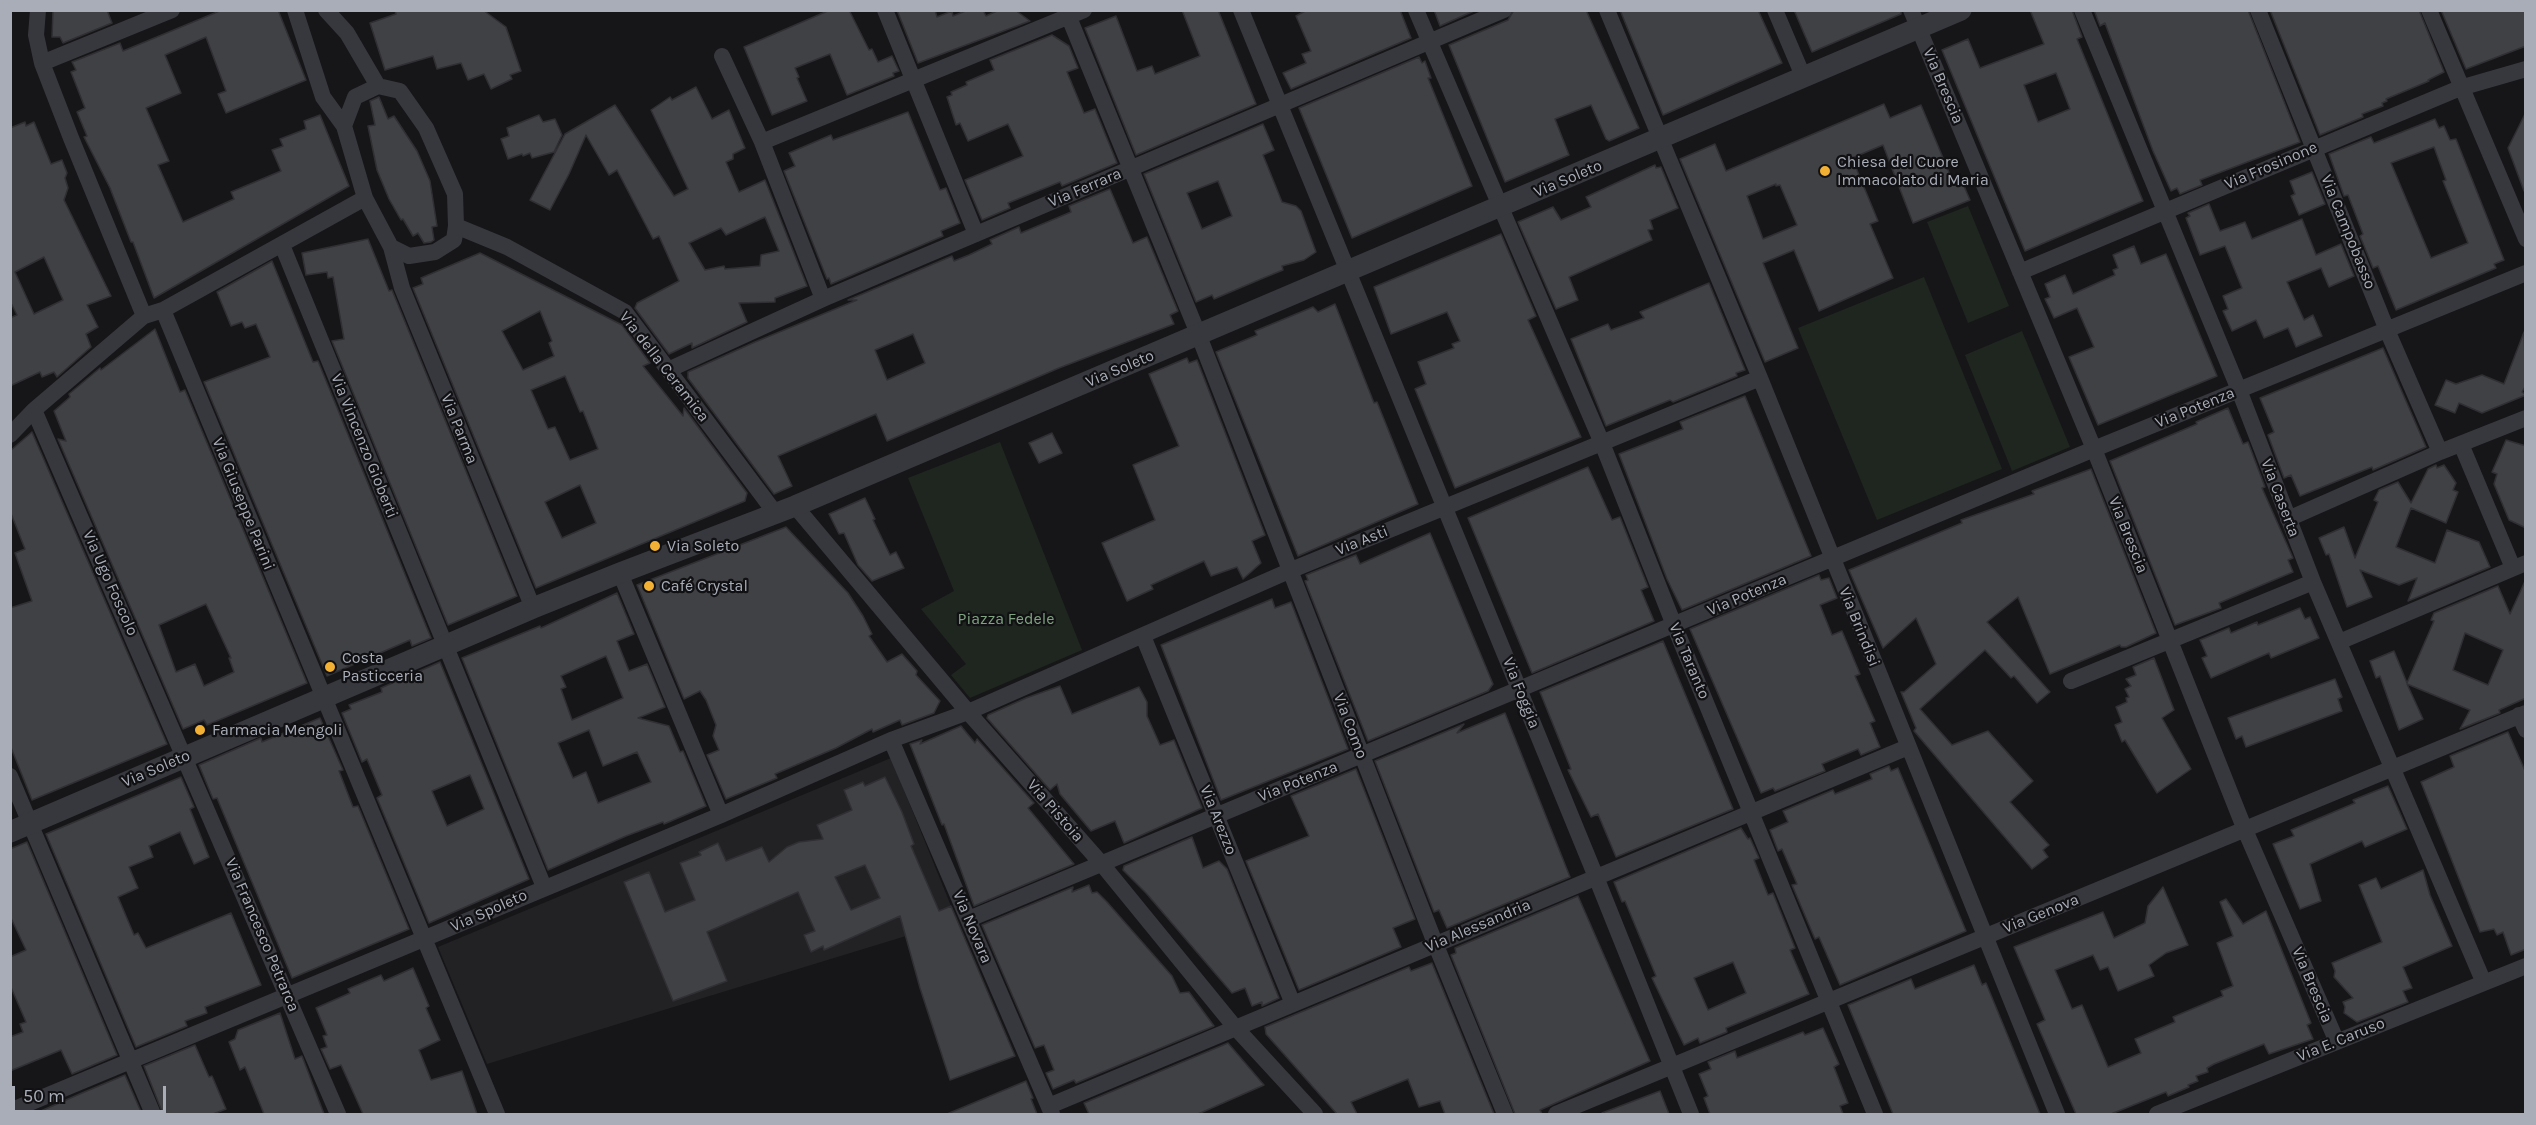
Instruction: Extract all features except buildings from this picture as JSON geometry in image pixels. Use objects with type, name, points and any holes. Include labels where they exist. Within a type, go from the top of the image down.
[{"type":"street","points":[[38,10],[36,35],[42,63],[70,138],[144,316]]},
{"type":"street","points":[[42,63],[172,10]]},
{"type":"street","name":"Via Parma","points":[[296,10],[323,97],[344,126],[365,198],[391,247],[402,288],[533,608]]},
{"type":"street","points":[[326,10],[347,33],[378,86]]},
{"type":"street","points":[[885,10],[976,234]]},
{"type":"street","name":"Via Foggia","points":[[1240,10],[1691,1114]]},
{"type":"street","name":"Via Taranto","points":[[1416,10],[1602,443],[1674,625],[1875,1114]]},
{"type":"street","name":"Via Ferrara","points":[[668,370],[823,299],[1504,10]]},
{"type":"street","name":"Via Brindisi","points":[[1607,10],[1659,140],[1760,378],[2057,1114]]},
{"type":"street","points":[[1775,10],[1803,76]]},
{"type":"street","name":"Via Soleto","points":[[10,832],[533,608],[786,510],[1501,208],[1803,76],[1915,19],[1961,10]]},
{"type":"street","name":"Via Caserta","points":[[2082,10],[2239,390],[2313,582],[2484,983]]},
{"type":"street","name":"Via Campobasso","points":[[2258,10],[2387,330],[2440,452]]},
{"type":"street","points":[[2428,10],[2526,239]]},
{"type":"street","points":[[762,142],[1073,13]]},
{"type":"street","name":"Via Como","points":[[1073,13],[1130,169],[1504,1114]]},
{"type":"street","name":"Via Brescia","points":[[1915,19],[2094,449],[2245,830],[2337,1042]]},
{"type":"street","points":[[722,56],[762,142],[823,299]]},
{"type":"street","name":"Via Frosinone","points":[[2020,272],[2460,87],[2526,69]]},
{"type":"street","points":[[344,126],[355,98],[378,86],[400,91],[426,128],[456,194],[454,240],[435,252],[409,256],[391,247]]},
{"type":"street","points":[[10,435],[34,410],[144,316],[163,310],[365,198]]},
{"type":"street","name":"Via della Ceramica","points":[[456,226],[507,247],[625,312],[668,370],[786,510]]},
{"type":"street","name":"Via Vincenzo Gioberti","points":[[282,244],[544,886]]},
{"type":"street","name":"Via Potenza","points":[[969,919],[2094,449],[2526,273]]},
{"type":"street","name":"Via Giuseppe Parini","points":[[163,310],[497,1114]]},
{"type":"street","name":"Via Asti","points":[[968,712],[1290,571],[1760,378]]},
{"type":"street","name":"Via Ugo Foscolo","points":[[34,410],[185,757]]},
{"type":"street","points":[[2288,519],[2440,452],[2526,418]]},
{"type":"street","points":[[2338,642],[2519,565],[2461,444]]},
{"type":"street","name":"Via Pistoia","points":[[786,510],[1101,863],[1234,1026],[1315,1114]]},
{"type":"street","points":[[620,573],[721,814]]},
{"type":"street","points":[[2071,681],[2313,582]]},
{"type":"street","name":"Via Arezzo","points":[[1143,636],[1293,1004]]},
{"type":"street","name":"Via Spoleto","points":[[10,1111],[891,741],[968,712]]},
{"type":"street","name":"Via Genova","points":[[1556,1114],[2394,768],[2524,720]]},
{"type":"street","name":"Via Novara","points":[[891,741],[1051,1110]]},
{"type":"street","name":"Via Alessandria","points":[[1051,1110],[1234,1026],[1293,1004],[1908,747]]},
{"type":"street","name":"Via Francesco Petrarca","points":[[185,757],[338,1114]]},
{"type":"street","points":[[10,776],[153,1114]]},
{"type":"street","name":"Via E. Caruso","points":[[2157,1114],[2526,966]]},
{"type":"shaded area","points":[[891,758],[951,906],[906,936],[487,1064],[438,947]]},
{"type":"green space","points":[[1968,206],[2009,306],[1968,323],[1927,222]]},
{"type":"green space","points":[[1924,277],[2002,469],[1877,520],[1798,328]]},
{"type":"green space","points":[[2022,331],[2070,447],[2012,471],[1965,355]]},
{"type":"green space","name":"Piazza Fedele","points":[[1000,442],[1082,650],[970,698],[951,675],[966,664],[921,609],[954,591],[908,478]]},
{"type":"place","name":"Chiesa del Cuore Immacolato di Maria","points":[[1825,171]]},
{"type":"place","name":"Via Soleto","points":[[655,546]]},
{"type":"place","name":"Café Crystal","points":[[649,586]]},
{"type":"place","name":"Costa Pasticceria","points":[[330,667]]},
{"type":"place","name":"Farmacia Mengoli","points":[[200,730]]}]
